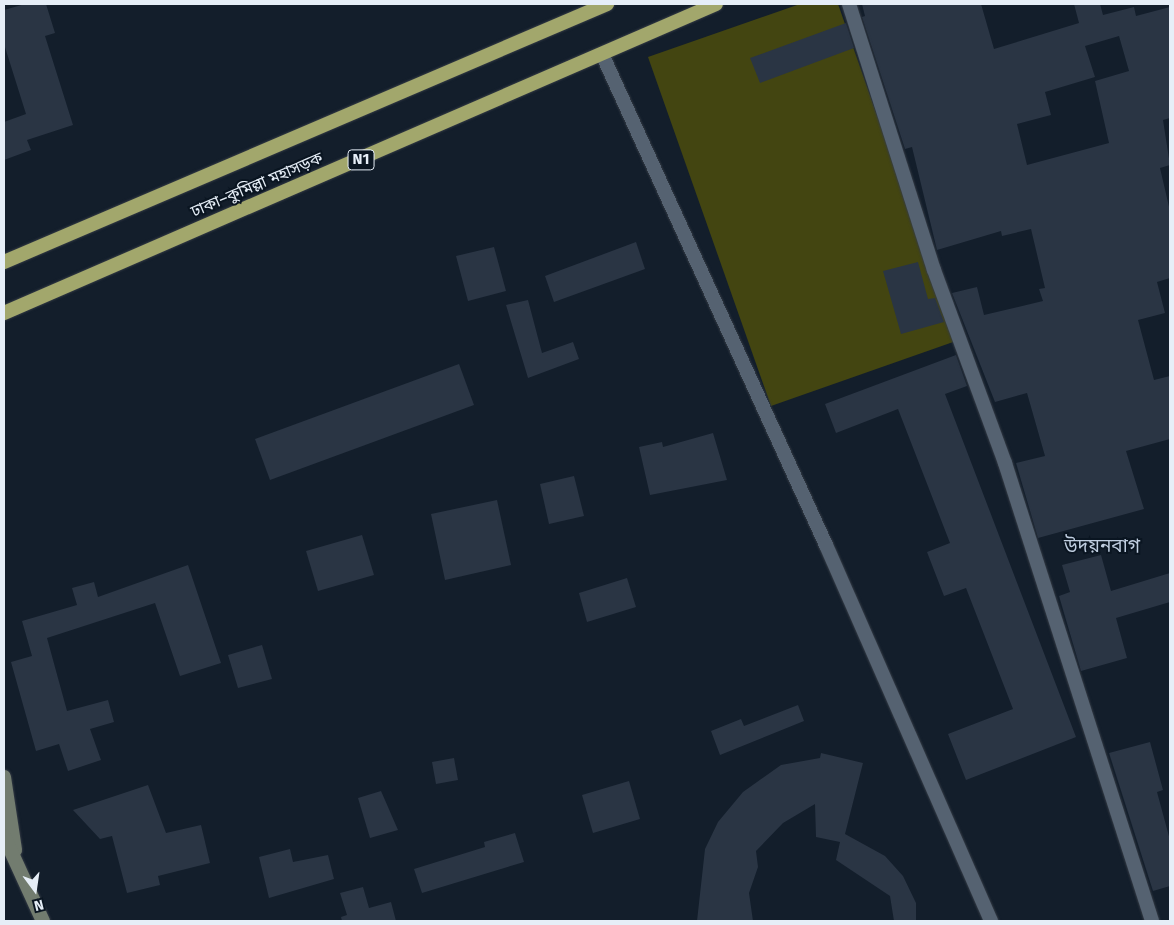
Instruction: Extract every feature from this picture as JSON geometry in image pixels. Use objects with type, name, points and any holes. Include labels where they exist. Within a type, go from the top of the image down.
[{"type":"highway","name":"ঢাকা–কুমিল্লা মহাসড়ক","points":[[4,262],[603,4]]},
{"type":"highway","name":"ঢাকা–কুমিল্লা মহাসড়ক","points":[[4,314],[716,4]]},
{"type":"main road","points":[[4,776],[18,868]]},
{"type":"main road","points":[[4,836],[43,921]]},
{"type":"main road","points":[[4,854],[18,868]]},
{"type":"street","points":[[849,4],[934,270],[1005,463],[1152,921]]},
{"type":"street","points":[[602,54],[826,545],[992,921]]},
{"type":"shaded area","points":[[800,4],[838,4],[956,341],[771,406],[648,57]]},
{"type":"building","points":[[25,4],[46,4],[55,33],[45,36],[73,125],[27,140],[31,150],[4,160],[4,122],[26,114],[4,44],[4,10]]},
{"type":"building","points":[[862,4],[981,4],[994,49],[1079,23],[1074,4],[1100,4],[1103,15],[1134,7],[1136,16],[1170,7],[1170,118],[1163,120],[1170,165],[1160,168],[1170,211],[1170,278],[1157,282],[1165,313],[1138,320],[1154,380],[1170,376],[1170,439],[1126,451],[1144,509],[1038,538],[1016,463],[1045,456],[1027,393],[995,402],[952,293],[977,287],[984,315],[1043,301],[1039,289],[1045,288],[1031,229],[1002,236],[1001,231],[937,250],[912,147],[905,149],[862,17],[865,16]],"holes":[[[1119,36],[1129,71],[1095,81],[1109,143],[1027,165],[1017,124],[1051,115],[1045,92],[1095,77],[1085,46]]]},
{"type":"building","points":[[846,23],[854,48],[760,83],[750,58]]},
{"type":"building","points":[[636,242],[645,269],[554,302],[545,276]]},
{"type":"building","points":[[494,247],[506,291],[468,301],[456,256]]},
{"type":"building","points":[[918,262],[928,299],[935,298],[944,322],[901,334],[883,271]]},
{"type":"building","points":[[528,300],[542,353],[573,342],[579,359],[528,378],[506,305]]},
{"type":"building","points":[[956,355],[967,386],[945,394],[1076,737],[966,780],[948,734],[1013,709],[966,588],[944,596],[927,552],[950,543],[898,409],[836,433],[825,404]]},
{"type":"building","points":[[459,364],[474,405],[270,480],[255,439]]},
{"type":"building","points":[[713,433],[727,480],[650,495],[639,447],[662,442],[663,447]]},
{"type":"building","points":[[574,476],[584,516],[549,524],[540,484]]},
{"type":"building","points":[[497,500],[511,565],[445,580],[431,514]]},
{"type":"building","points":[[362,535],[374,575],[318,591],[306,551]]},
{"type":"building","points":[[1101,555],[1111,591],[1170,573],[1170,602],[1116,618],[1127,658],[1081,671],[1059,596],[1070,592],[1062,565]]},
{"type":"building","points":[[188,565],[221,663],[180,676],[155,603],[47,638],[67,711],[108,700],[114,722],[90,729],[101,760],[68,771],[59,744],[36,751],[11,662],[32,656],[22,621],[77,605],[72,588],[94,582],[98,597]]},
{"type":"building","points":[[627,578],[636,607],[587,622],[579,593]]},
{"type":"building","points":[[262,645],[272,679],[238,688],[228,655]]},
{"type":"building","points":[[798,705],[804,721],[720,755],[711,731],[741,719],[744,726]]},
{"type":"building","points":[[1150,742],[1163,790],[1157,792],[1170,840],[1170,886],[1153,891],[1109,753]]},
{"type":"building","points":[[821,753],[863,763],[845,834],[885,856],[903,876],[916,903],[916,921],[894,921],[890,896],[836,860],[840,842],[816,837],[815,804],[783,823],[756,851],[758,867],[749,893],[753,921],[697,921],[705,849],[718,822],[743,792],[781,765],[820,758]]},
{"type":"building","points":[[454,758],[458,780],[436,784],[432,762]]},
{"type":"building","points":[[629,781],[640,819],[593,833],[582,795]]},
{"type":"building","points":[[148,785],[166,833],[201,825],[210,863],[158,876],[160,885],[127,893],[112,836],[100,839],[73,810]]},
{"type":"building","points":[[381,791],[398,830],[370,838],[358,798]]},
{"type":"building","points":[[515,833],[524,862],[422,893],[414,869],[485,847],[484,842]]},
{"type":"building","points":[[290,849],[293,862],[328,855],[334,879],[269,898],[259,857]]},
{"type":"building","points":[[363,887],[369,908],[391,902],[396,921],[342,921],[341,917],[347,915],[340,893]]},
{"type":"district","name":"উদয়নবাগ","points":[[1102,546]]}]
